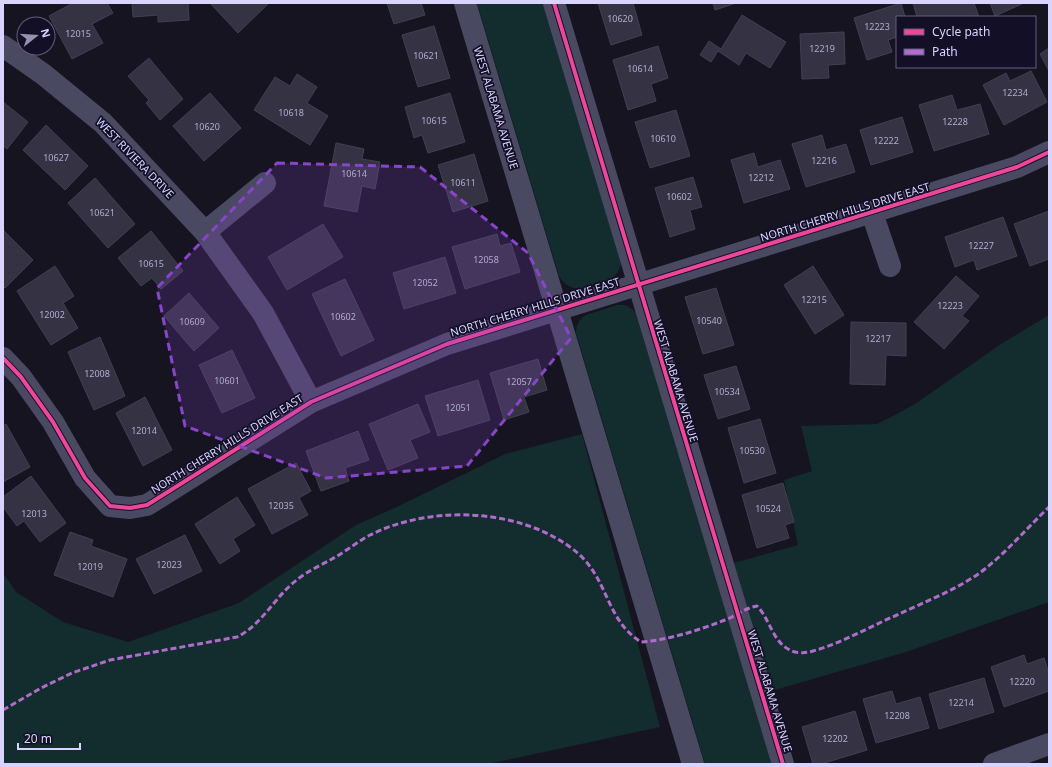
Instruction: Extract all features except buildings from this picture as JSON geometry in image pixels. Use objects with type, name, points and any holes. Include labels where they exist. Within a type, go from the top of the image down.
[{"type":"street","name":"WEST ALABAMA AVENUE","points":[[465,3],[693,764]]},
{"type":"street","name":"WEST ALABAMA AVENUE","points":[[554,3],[783,764]]},
{"type":"street","name":"WEST RIVIERA DRIVE","points":[[3,46],[43,74],[103,123],[205,232],[263,313],[311,402]]},
{"type":"street","name":"NORTH CHERRY HILLS DRIVE EAST","points":[[3,358],[22,377],[53,422],[85,478],[110,506],[130,508],[147,505],[311,402],[447,344],[1018,167],[1049,152]]},
{"type":"street","points":[[205,232],[265,183]]},
{"type":"street","name":"NORTH CHERRY HILLS DRIVE EAST","points":[[872,213],[890,266]]},
{"type":"street","points":[[994,764],[1049,744]]},
{"type":"highlighted area","points":[[277,163],[420,167],[528,253],[571,338],[467,466],[326,478],[185,426],[157,288]]},
{"type":"green space","points":[[477,3],[544,3],[621,262],[620,268],[614,277],[609,280],[588,287],[575,288],[569,286],[559,276]]},
{"type":"green space","points":[[617,305],[626,305],[636,312],[773,764],[705,764],[576,333],[578,323],[586,315]]},
{"type":"green space","points":[[1049,315],[1049,602],[906,652],[761,694],[723,566],[798,545],[784,480],[812,471],[801,426],[877,424],[915,404],[1001,344]]},
{"type":"green space","points":[[582,434],[660,727],[488,764],[3,764],[3,573],[16,592],[63,622],[128,642],[239,603],[356,525],[401,505],[505,454]]},
{"type":"marked path","points":[[3,710],[41,688],[72,673],[110,660],[237,637],[254,625],[282,593],[306,573],[337,556],[370,535],[394,525],[419,519],[445,515],[472,515],[499,518],[524,524],[548,534],[570,547],[583,558],[593,570],[612,609],[620,621],[629,632],[641,642],[673,637],[694,631],[725,620],[748,608],[757,606],[782,644],[795,652],[804,653],[824,648],[845,639],[961,584],[981,572],[999,557],[1049,507]]},
{"type":"cycle path","points":[[554,3],[783,764]]},
{"type":"cycle path","points":[[3,358],[21,377],[53,422],[85,478],[110,506],[130,508],[147,505],[311,402],[447,344],[1017,167],[1049,152]]}]
